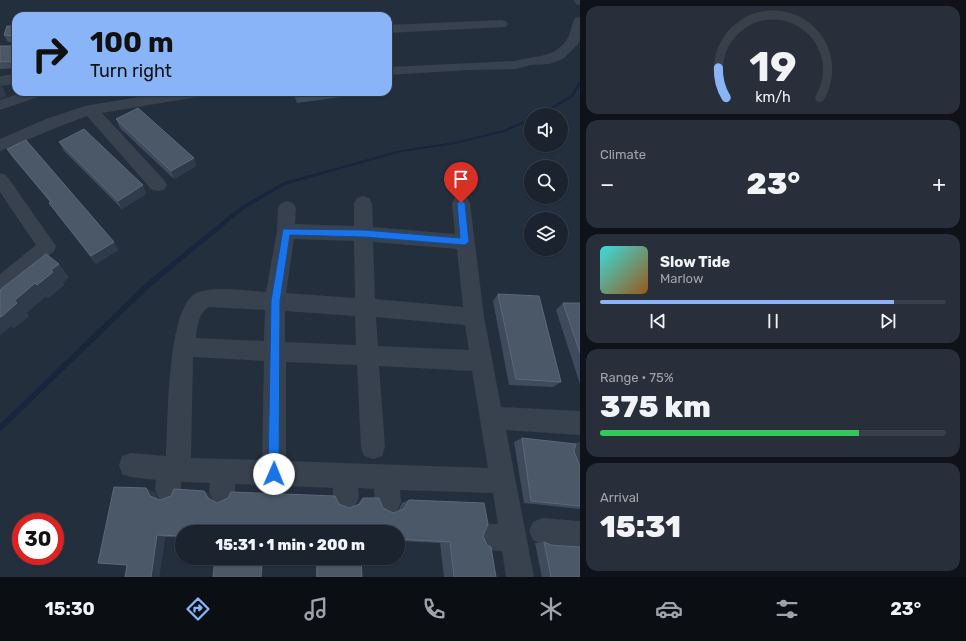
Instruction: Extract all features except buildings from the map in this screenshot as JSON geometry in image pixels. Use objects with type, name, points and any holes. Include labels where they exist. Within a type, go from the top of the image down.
[{"type":"street","points":[[392,71],[516,65],[544,61],[558,56],[571,44],[578,32],[580,21]]},
{"type":"street","points":[[392,29],[501,24]]},
{"type":"street","points":[[392,61],[512,57],[530,62]]},
{"type":"street","points":[[0,81],[12,80]]},
{"type":"street","points":[[0,106],[28,96]]},
{"type":"street","points":[[0,132],[71,105],[107,96]]},
{"type":"street","points":[[0,145],[52,122],[90,110],[173,96]]},
{"type":"street","points":[[90,110],[158,185]]},
{"type":"street","points":[[0,179],[47,246],[0,286]]},
{"type":"street","points":[[363,203],[364,306],[372,448]]},
{"type":"street","points":[[461,203],[474,317],[520,577]]},
{"type":"street","points":[[274,474],[276,301],[286,231],[287,208]]},
{"type":"street","points":[[286,231],[364,234],[465,242]]},
{"type":"street","points":[[172,476],[183,346],[188,322],[199,302],[208,298],[276,301],[364,306],[474,317]]},
{"type":"street","points":[[183,346],[482,361]]},
{"type":"street","points":[[492,418],[580,423]]},
{"type":"street","points":[[131,465],[172,476],[223,482],[274,474],[345,486],[386,477],[504,481]]},
{"type":"street","points":[[386,477],[388,502]]},
{"type":"street","points":[[542,531],[580,534]]},
{"type":"street","points":[[486,537],[513,538]]},
{"type":"waterway","points":[[552,108],[572,96],[580,82]]},
{"type":"waterway","points":[[0,428],[148,285],[242,208],[284,184],[401,151],[455,143],[504,131],[524,122]]},
{"type":"route","points":[[274,474],[276,301],[286,231],[364,234],[465,242],[461,203]]}]
